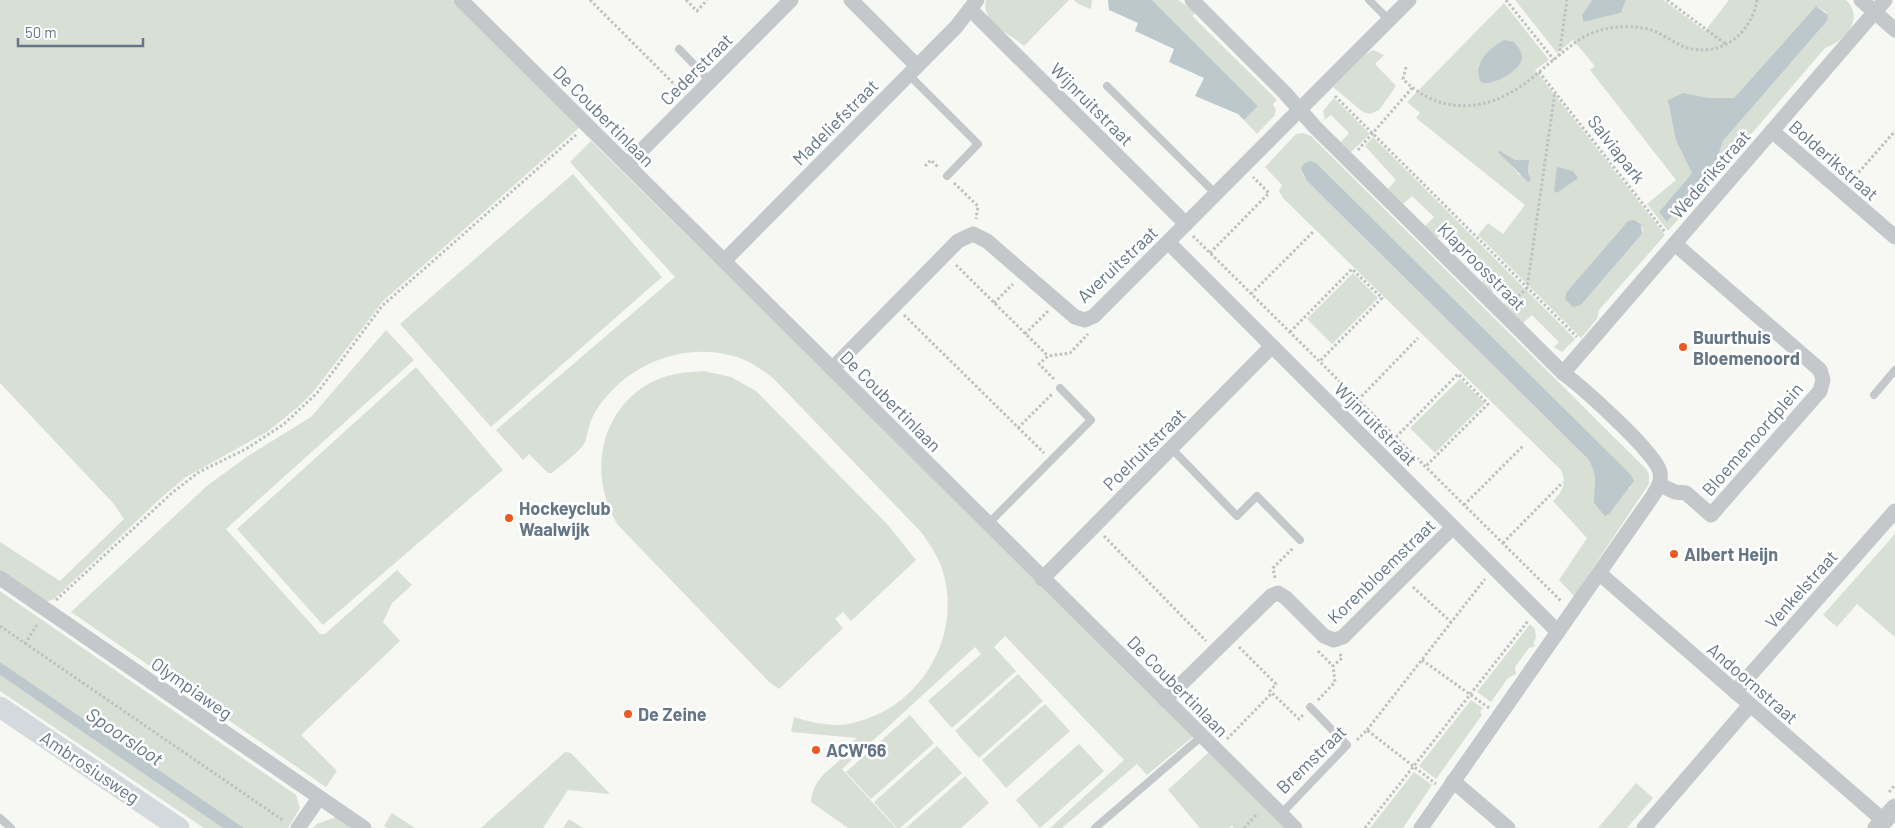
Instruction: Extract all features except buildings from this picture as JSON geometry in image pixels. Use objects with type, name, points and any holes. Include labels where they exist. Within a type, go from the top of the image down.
[{"type":"main road","name":"Ambrosiusweg","points":[[0,707],[179,828]]},
{"type":"street","name":"De Coubertinlaan","points":[[461,0],[1295,828]]},
{"type":"street","name":"Cederstraat","points":[[627,165],[791,0]]},
{"type":"street","points":[[851,0],[913,70]]},
{"type":"street","name":"Klaproosstraat","points":[[1192,0],[1348,160],[1563,373],[1580,386],[1652,457],[1660,472],[1660,485]]},
{"type":"street","name":"Averuitstraat","points":[[973,234],[987,241],[1076,318],[1085,320],[1094,316],[1409,0]]},
{"type":"street","points":[[1860,0],[1895,30]]},
{"type":"street","name":"Wederikstraat","points":[[1563,373],[1885,0]]},
{"type":"street","name":"Madeliefstraat","points":[[724,261],[913,70],[974,5]]},
{"type":"street","name":"Wijnruitstraat","points":[[974,5],[1185,225]]},
{"type":"street","name":"Bolderikstraat","points":[[1772,131],[1895,237]]},
{"type":"street","points":[[832,369],[958,241],[973,234]]},
{"type":"street","name":"Wijnruitstraat","points":[[1168,242],[1558,632]]},
{"type":"street","name":"Bloemenoordplein","points":[[1660,485],[1675,492],[1686,492],[1711,515],[1820,391],[1823,380],[1820,370],[1675,244]]},
{"type":"street","name":"Poelruitstraat","points":[[1042,578],[1272,346]]},
{"type":"street","points":[[1421,828],[1660,485]]},
{"type":"street","name":"Venkelstraat","points":[[1735,692],[1895,511]]},
{"type":"street","name":"Korenbloemstraat","points":[[1278,594],[1324,636],[1334,640],[1343,637],[1453,527]]},
{"type":"street","name":"Andoornstraat","points":[[1598,573],[1885,819]]},
{"type":"street","name":"Olympiaweg","points":[[0,578],[364,828]]},
{"type":"street","points":[[1165,700],[1266,599],[1278,594]]},
{"type":"street","points":[[1644,828],[1750,705]]},
{"type":"street","points":[[1450,787],[1508,828]]},
{"type":"street","points":[[292,825],[320,798]]},
{"type":"lane","points":[[1369,0],[1389,20]]},
{"type":"lane","points":[[679,49],[710,81]]},
{"type":"lane","points":[[913,70],[978,144],[947,176]]},
{"type":"lane","points":[[1107,86],[1216,194]]},
{"type":"lane","points":[[1874,395],[1895,370]]},
{"type":"lane","points":[[988,524],[1091,420],[1060,388]]},
{"type":"lane","points":[[1171,448],[1237,516],[1257,496],[1300,540]]},
{"type":"lane","points":[[1310,708],[1347,745]]},
{"type":"lane","points":[[1095,828],[1202,736]]},
{"type":"lane","name":"Bremstraat","points":[[1281,814],[1347,745]]},
{"type":"lane","points":[[0,818],[11,828]]},
{"type":"path","points":[[590,0],[691,101]]},
{"type":"path","points":[[686,0],[697,11],[707,0]]},
{"type":"path","points":[[1506,0],[1554,60]]},
{"type":"path","points":[[1559,56],[1567,0]]},
{"type":"path","points":[[1667,0],[1727,45]]},
{"type":"path","points":[[1406,67],[1403,79],[1428,99],[1451,105],[1475,105],[1511,93],[1579,40],[1591,33],[1622,27],[1651,30],[1692,50],[1710,49],[1727,45],[1737,39],[1746,28],[1757,0]]},
{"type":"path","name":"Salviapark","points":[[1539,72],[1675,244]]},
{"type":"path","points":[[1324,85],[1586,346]]},
{"type":"path","points":[[1348,160],[1412,88]]},
{"type":"path","points":[[1502,312],[1527,288],[1555,92]]},
{"type":"path","points":[[25,644],[47,610],[173,492],[199,472],[246,449],[284,424],[317,393],[382,306],[587,126]]},
{"type":"path","points":[[1842,192],[1895,131]]},
{"type":"path","points":[[925,166],[931,160],[978,206],[973,234]]},
{"type":"path","points":[[1210,253],[1269,193],[1243,167]]},
{"type":"path","points":[[1185,225],[1210,253],[1572,612]]},
{"type":"path","points":[[1251,294],[1313,232]]},
{"type":"path","points":[[945,254],[1048,356]]},
{"type":"path","points":[[1290,332],[1352,269],[1382,298],[1319,362]]},
{"type":"path","points":[[994,303],[1024,273]]},
{"type":"path","points":[[1025,334],[1057,302]]},
{"type":"path","points":[[895,306],[1051,460]]},
{"type":"path","points":[[1018,428],[1060,388],[1059,384],[1039,364],[1048,356],[1070,353],[1089,334],[1085,320]]},
{"type":"path","points":[[1358,400],[1418,338]]},
{"type":"path","points":[[1396,438],[1458,374],[1488,404],[1425,467]]},
{"type":"path","points":[[1464,505],[1524,444]]},
{"type":"path","points":[[1503,544],[1564,482]]},
{"type":"path","points":[[1094,526],[1215,650]]},
{"type":"path","points":[[1278,594],[1273,568],[1300,540]]},
{"type":"path","points":[[1367,730],[1494,568]]},
{"type":"path","points":[[1403,577],[1451,622]]},
{"type":"path","points":[[1365,828],[1536,610]]},
{"type":"path","points":[[0,626],[292,825]]},
{"type":"path","points":[[1217,751],[1271,692],[1276,684],[1228,637]]},
{"type":"path","name":"Korenbloemstraat","points":[[1271,692],[1299,719],[1335,682],[1333,666],[1342,658],[1334,640]]},
{"type":"path","points":[[1422,660],[1499,716]]},
{"type":"path","name":"Bremstraat","points":[[1347,745],[1361,738],[1367,730],[1413,766],[1450,787]]},
{"type":"path","points":[[1244,828],[1268,801]]},
{"type":"shaded area","points":[[0,0],[452,0],[580,127],[383,301],[314,391],[298,407],[267,432],[186,477],[162,497],[54,599],[46,602],[0,571],[0,542],[60,581],[124,519],[113,503],[0,383]]},
{"type":"shaded area","points":[[986,0],[1069,0],[1024,46],[992,22],[986,9]]},
{"type":"shaded area","points":[[1074,0],[1092,0],[1091,9],[1078,4]]},
{"type":"shaded area","points":[[1108,0],[1152,0],[1258,106],[1244,120],[1238,114],[1195,96],[1204,78],[1169,62],[1174,49],[1135,31],[1138,23],[1109,10]]},
{"type":"shaded area","points":[[1152,0],[1178,0],[1193,10],[1195,13],[1192,16],[1277,100],[1273,104],[1276,110],[1274,116],[1257,134],[1244,120],[1258,106]]},
{"type":"shaded area","points":[[1515,0],[1592,0],[1582,15],[1583,22],[1621,13],[1626,0],[1663,0],[1705,31],[1729,0],[1846,0],[1854,15],[1853,22],[1845,35],[1825,48],[1668,231],[1647,204],[1676,180],[1590,70],[1595,66],[1573,40],[1557,53]],"holes":[[[1816,6],[1826,12],[1827,21],[1723,141],[1715,165],[1667,222],[1659,212],[1692,173],[1708,98],[1734,98]]]},
{"type":"shaded area","points":[[1592,0],[1626,0],[1621,13],[1583,22],[1582,15]]},
{"type":"shaded area","points":[[1504,3],[1549,60],[1535,70],[1665,235],[1599,310],[1597,319],[1581,338],[1478,235],[1488,223],[1503,234],[1525,205],[1416,118],[1420,113],[1407,102]],"holes":[[[1522,56],[1514,69],[1498,80],[1493,82],[1478,77],[1479,64]],[[1500,151],[1515,160],[1529,160],[1528,173],[1519,175]],[[1628,221],[1639,222],[1643,229],[1642,234],[1581,305],[1565,295]]]},
{"type":"shaded area","points":[[1816,6],[1828,15],[1827,21],[1723,141],[1715,165],[1667,222],[1659,212],[1692,173],[1676,140],[1668,100],[1683,93],[1708,98],[1734,98]]},
{"type":"shaded area","points":[[1504,40],[1514,42],[1521,52],[1521,61],[1518,67],[1499,80],[1486,83],[1481,82],[1478,69],[1480,63],[1493,47]]},
{"type":"shaded area","points":[[1373,50],[1384,55],[1375,64],[1396,86],[1379,110],[1370,114],[1363,112],[1333,87],[1366,54]]},
{"type":"shaded area","points":[[1334,98],[1370,134],[1351,152],[1341,142],[1349,133],[1331,115],[1321,122],[1325,118],[1323,111]]},
{"type":"shaded area","points":[[1303,133],[1311,136],[1646,469],[1649,474],[1649,484],[1574,596],[1559,580],[1587,538],[1553,501],[1563,487],[1564,479],[1561,470],[1283,198],[1279,191],[1282,185],[1265,167],[1296,134]],"holes":[[[1302,173],[1631,488],[1595,489],[1596,480],[1588,459],[1306,180]]]},
{"type":"shaded area","points":[[1373,137],[1575,339],[1562,352],[1554,347],[1559,342],[1532,315],[1523,323],[1505,305],[1513,296],[1500,283],[1492,292],[1482,282],[1490,273],[1446,230],[1437,238],[1425,226],[1434,217],[1412,196],[1403,204],[1388,189],[1396,180],[1365,146]]},
{"type":"shaded area","points":[[591,141],[1195,735],[1147,775],[1137,764],[1062,828],[1050,828],[1124,760],[1005,636],[994,647],[1016,671],[952,728],[928,701],[981,654],[975,647],[842,769],[896,828],[848,828],[811,802],[817,783],[840,760],[838,755],[857,738],[791,732],[794,717],[811,722],[839,725],[851,724],[889,708],[907,695],[934,660],[943,639],[947,617],[947,595],[943,572],[934,551],[921,532],[773,378],[751,363],[737,357],[719,353],[683,353],[649,364],[633,373],[619,384],[598,407],[583,446],[552,473],[548,473],[529,454],[523,460],[496,430],[675,277],[570,162]]},
{"type":"shaded area","points":[[1500,151],[1515,160],[1529,160],[1528,173],[1531,180],[1528,182],[1498,152]]},
{"type":"shaded area","points":[[1310,161],[1316,163],[1631,475],[1634,481],[1609,514],[1605,516],[1594,503],[1595,476],[1588,459],[1306,180],[1301,168]]},
{"type":"shaded area","points":[[1557,167],[1573,171],[1578,178],[1557,193],[1554,191]]},
{"type":"shaded area","points":[[573,174],[662,277],[491,427],[400,324]]},
{"type":"shaded area","points":[[1634,220],[1641,224],[1642,234],[1581,305],[1573,307],[1565,299],[1566,293],[1628,221]]},
{"type":"shaded area","points":[[1353,273],[1378,298],[1332,344],[1307,319]]},
{"type":"shaded area","points":[[386,330],[414,360],[226,529],[320,634],[325,634],[397,570],[412,585],[392,603],[383,622],[400,641],[301,735],[337,771],[326,787],[71,612],[208,485],[248,456],[311,417]]},
{"type":"shaded area","points":[[416,367],[503,470],[323,625],[237,529]]},
{"type":"shaded area","points":[[704,371],[731,377],[756,391],[887,524],[916,560],[851,621],[843,612],[835,619],[843,628],[779,689],[769,682],[618,525],[609,507],[603,487],[601,466],[604,446],[610,427],[620,410],[634,394],[652,382],[677,374]]},
{"type":"shaded area","points":[[1460,379],[1485,403],[1435,453],[1410,428]]},
{"type":"shaded area","points":[[1895,534],[1895,637],[1857,604],[1837,627],[1823,615]]},
{"type":"shaded area","points":[[0,591],[296,795],[300,808],[288,828],[244,828],[0,662]]},
{"type":"shaded area","points":[[1530,624],[1535,629],[1536,638],[1533,644],[1536,646],[1529,648],[1515,667],[1516,674],[1508,678],[1491,702],[1477,692]]},
{"type":"shaded area","points":[[0,662],[244,828],[223,828],[0,675]]},
{"type":"shaded area","points":[[1018,674],[1043,701],[979,758],[955,731]]},
{"type":"shaded area","points":[[0,675],[223,828],[204,828],[0,691]]},
{"type":"shaded area","points":[[1471,700],[1483,708],[1480,712],[1482,715],[1436,779],[1419,766]]},
{"type":"shaded area","points":[[1045,704],[1070,731],[1006,788],[982,760]]},
{"type":"shaded area","points":[[910,715],[934,743],[871,799],[846,772]]},
{"type":"shaded area","points":[[1079,744],[1104,771],[1040,828],[1016,800]]},
{"type":"shaded area","points":[[937,746],[962,773],[900,828],[897,828],[874,802]]},
{"type":"shaded area","points":[[1210,751],[1286,828],[1234,828],[1232,826],[1229,828],[1200,828],[1168,790]]},
{"type":"shaded area","points":[[565,752],[571,753],[610,794],[568,790],[543,828],[481,828]]},
{"type":"shaded area","points":[[1414,772],[1432,785],[1403,828],[1370,828]]},
{"type":"shaded area","points":[[965,776],[989,803],[961,828],[906,828]]},
{"type":"shaded area","points":[[1636,783],[1653,798],[1627,828],[1598,828]]},
{"type":"shaded area","points":[[392,813],[415,828],[387,828],[384,826]]},
{"type":"shaded area","points":[[336,817],[354,828],[313,828],[317,824]]},
{"type":"shaded area","points":[[569,819],[583,828],[563,828]]},
{"type":"place","name":"Buurthuis Bloemenoord","points":[[1683,347]]},
{"type":"place","name":"Hockeyclub Waalwijk","points":[[509,518]]},
{"type":"place","name":"Albert Heijn","points":[[1674,554]]},
{"type":"place","name":"De Zeine","points":[[628,714]]},
{"type":"place","name":"ACW'66","points":[[816,750]]},
{"type":"water label","name":"Spoorsloot","points":[[125,736]]}]
